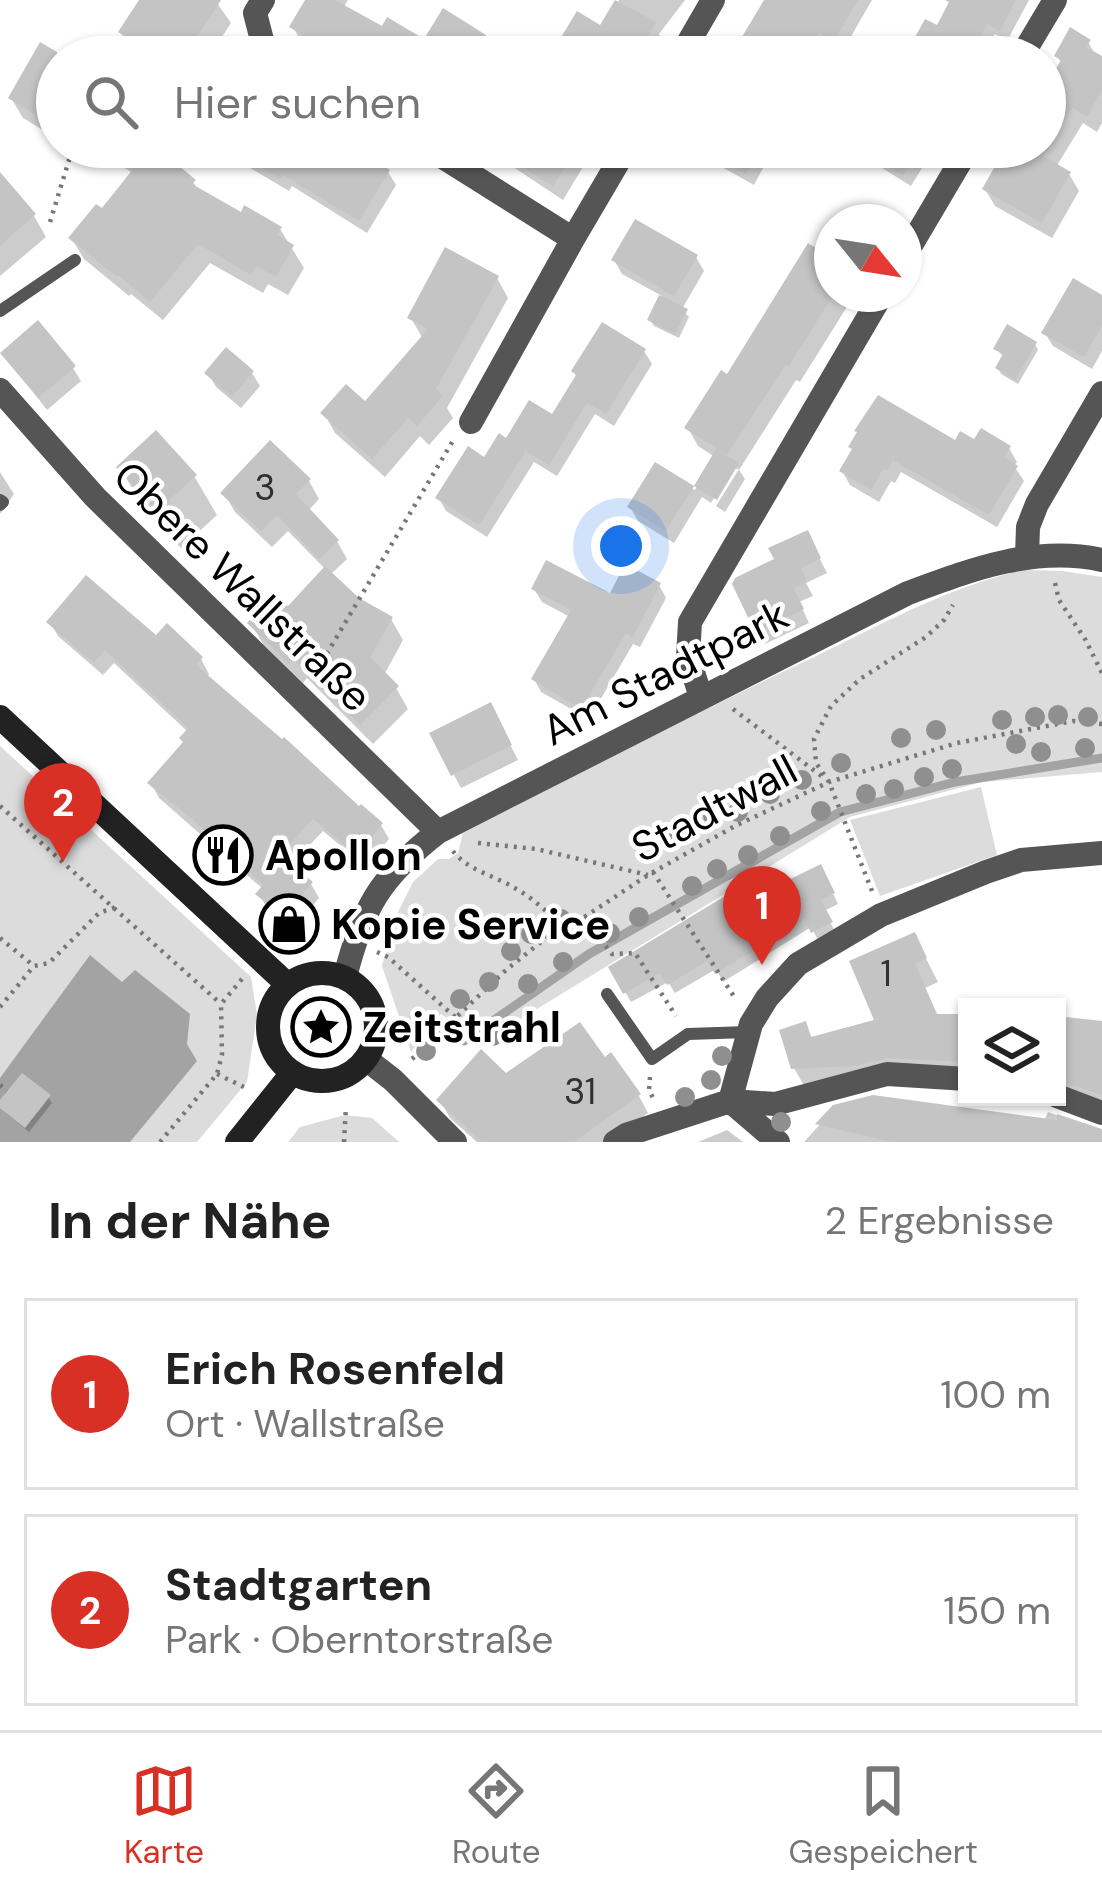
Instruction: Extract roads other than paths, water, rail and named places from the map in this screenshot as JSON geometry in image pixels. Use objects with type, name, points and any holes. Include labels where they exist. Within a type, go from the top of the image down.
[{"type":"main road","points":[[0,717],[287,985]]},
{"type":"main road","points":[[315,973],[345,977],[368,998],[376,1029],[373,1045],[354,1070],[340,1078],[308,1079],[280,1061],[268,1030],[270,1013],[287,985],[315,973]]},
{"type":"main road","points":[[236,1142],[293,1072]]},
{"type":"street","points":[[692,36],[713,0]]},
{"type":"street","points":[[1034,36],[1055,0]]},
{"type":"street","points":[[259,6],[262,36]]},
{"type":"street","points":[[460,168],[573,239]]},
{"type":"street","points":[[471,422],[615,168]]},
{"type":"street","points":[[922,226],[956,168]]},
{"type":"street","points":[[707,694],[688,657],[690,622],[871,312]]},
{"type":"street","name":"Obere Wallstraße","points":[[0,390],[95,497],[438,832]]},
{"type":"street","points":[[1027,556],[1028,527],[1037,504],[1102,393]]},
{"type":"street","name":"Am Stadtpark","points":[[345,977],[354,941],[378,891],[406,856],[438,832],[908,593],[963,572],[1027,556],[1102,560]]},
{"type":"street","points":[[730,1101],[748,1031],[767,998],[798,964],[881,915],[986,872],[1021,860],[1102,853]]},
{"type":"street","points":[[365,1059],[455,1142]]},
{"type":"street","points":[[615,1142],[730,1101],[775,1104],[887,1074],[958,1078]]},
{"type":"street","points":[[1066,1099],[1102,1113]]},
{"type":"street","points":[[730,1101],[778,1142]]},
{"type":"lane","points":[[0,311],[75,260]]},
{"type":"lane","points":[[607,994],[652,1059],[688,1034],[748,1031]]},
{"type":"waterway","points":[[464,1041],[589,954],[840,812],[955,782],[1102,758]]},
{"type":"place","name":"Apollon","points":[[223,855]]},
{"type":"place","name":"Stadtgarten","points":[[63,862]]},
{"type":"place","name":"Kopie Service","points":[[289,924]]},
{"type":"place","name":"Erich Rosenfeld","points":[[762,965]]},
{"type":"place","name":"Zeitstrahl","points":[[321,1027]]}]
